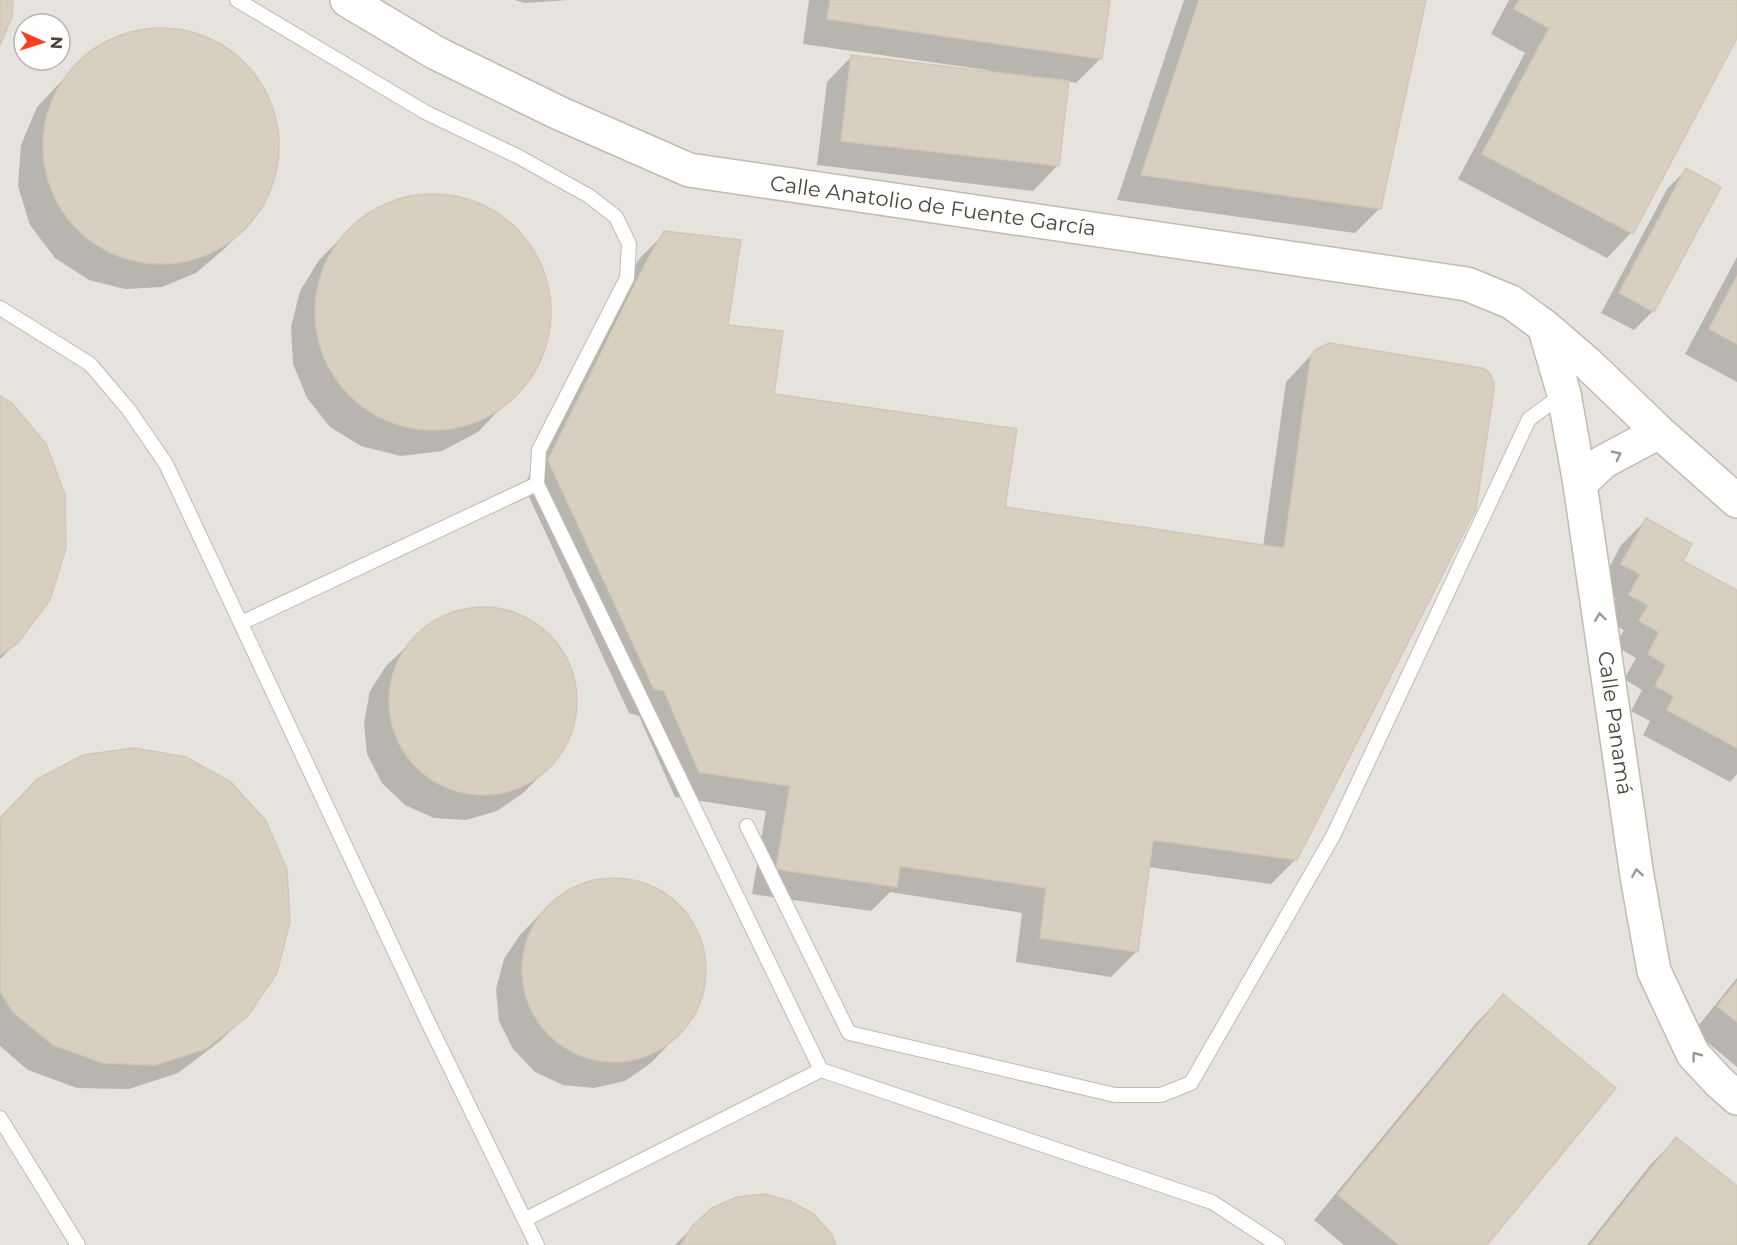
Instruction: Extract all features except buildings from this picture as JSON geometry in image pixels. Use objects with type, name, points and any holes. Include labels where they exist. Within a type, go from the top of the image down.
[{"type":"street","name":"Calle Anatolio de Fuente García","points":[[347,0],[446,58],[559,113],[689,170],[1467,284],[1511,302],[1544,326],[1737,501]]},
{"type":"street","name":"Calle Panamá","points":[[1544,326],[1564,394],[1581,484],[1637,876],[1654,971],[1693,1054],[1737,1098]]},
{"type":"street","points":[[1581,484],[1603,462],[1659,432]]},
{"type":"lane","points":[[237,0],[425,112],[519,157],[589,196],[616,218],[629,244],[627,278],[538,450],[537,484],[821,1070]]},
{"type":"lane","points":[[0,308],[90,364],[129,410],[166,464],[425,1016],[537,1245]]},
{"type":"lane","points":[[747,826],[849,1033],[1115,1095],[1161,1095],[1191,1083],[1333,836],[1529,419],[1564,394]]},
{"type":"lane","points":[[241,623],[537,484]]},
{"type":"lane","points":[[526,1219],[821,1070],[1212,1202],[1278,1245]]},
{"type":"lane","points":[[0,1118],[78,1245]]},
{"type":"shaded area","points":[[0,0],[1737,0],[1737,1245],[0,1245]]}]
